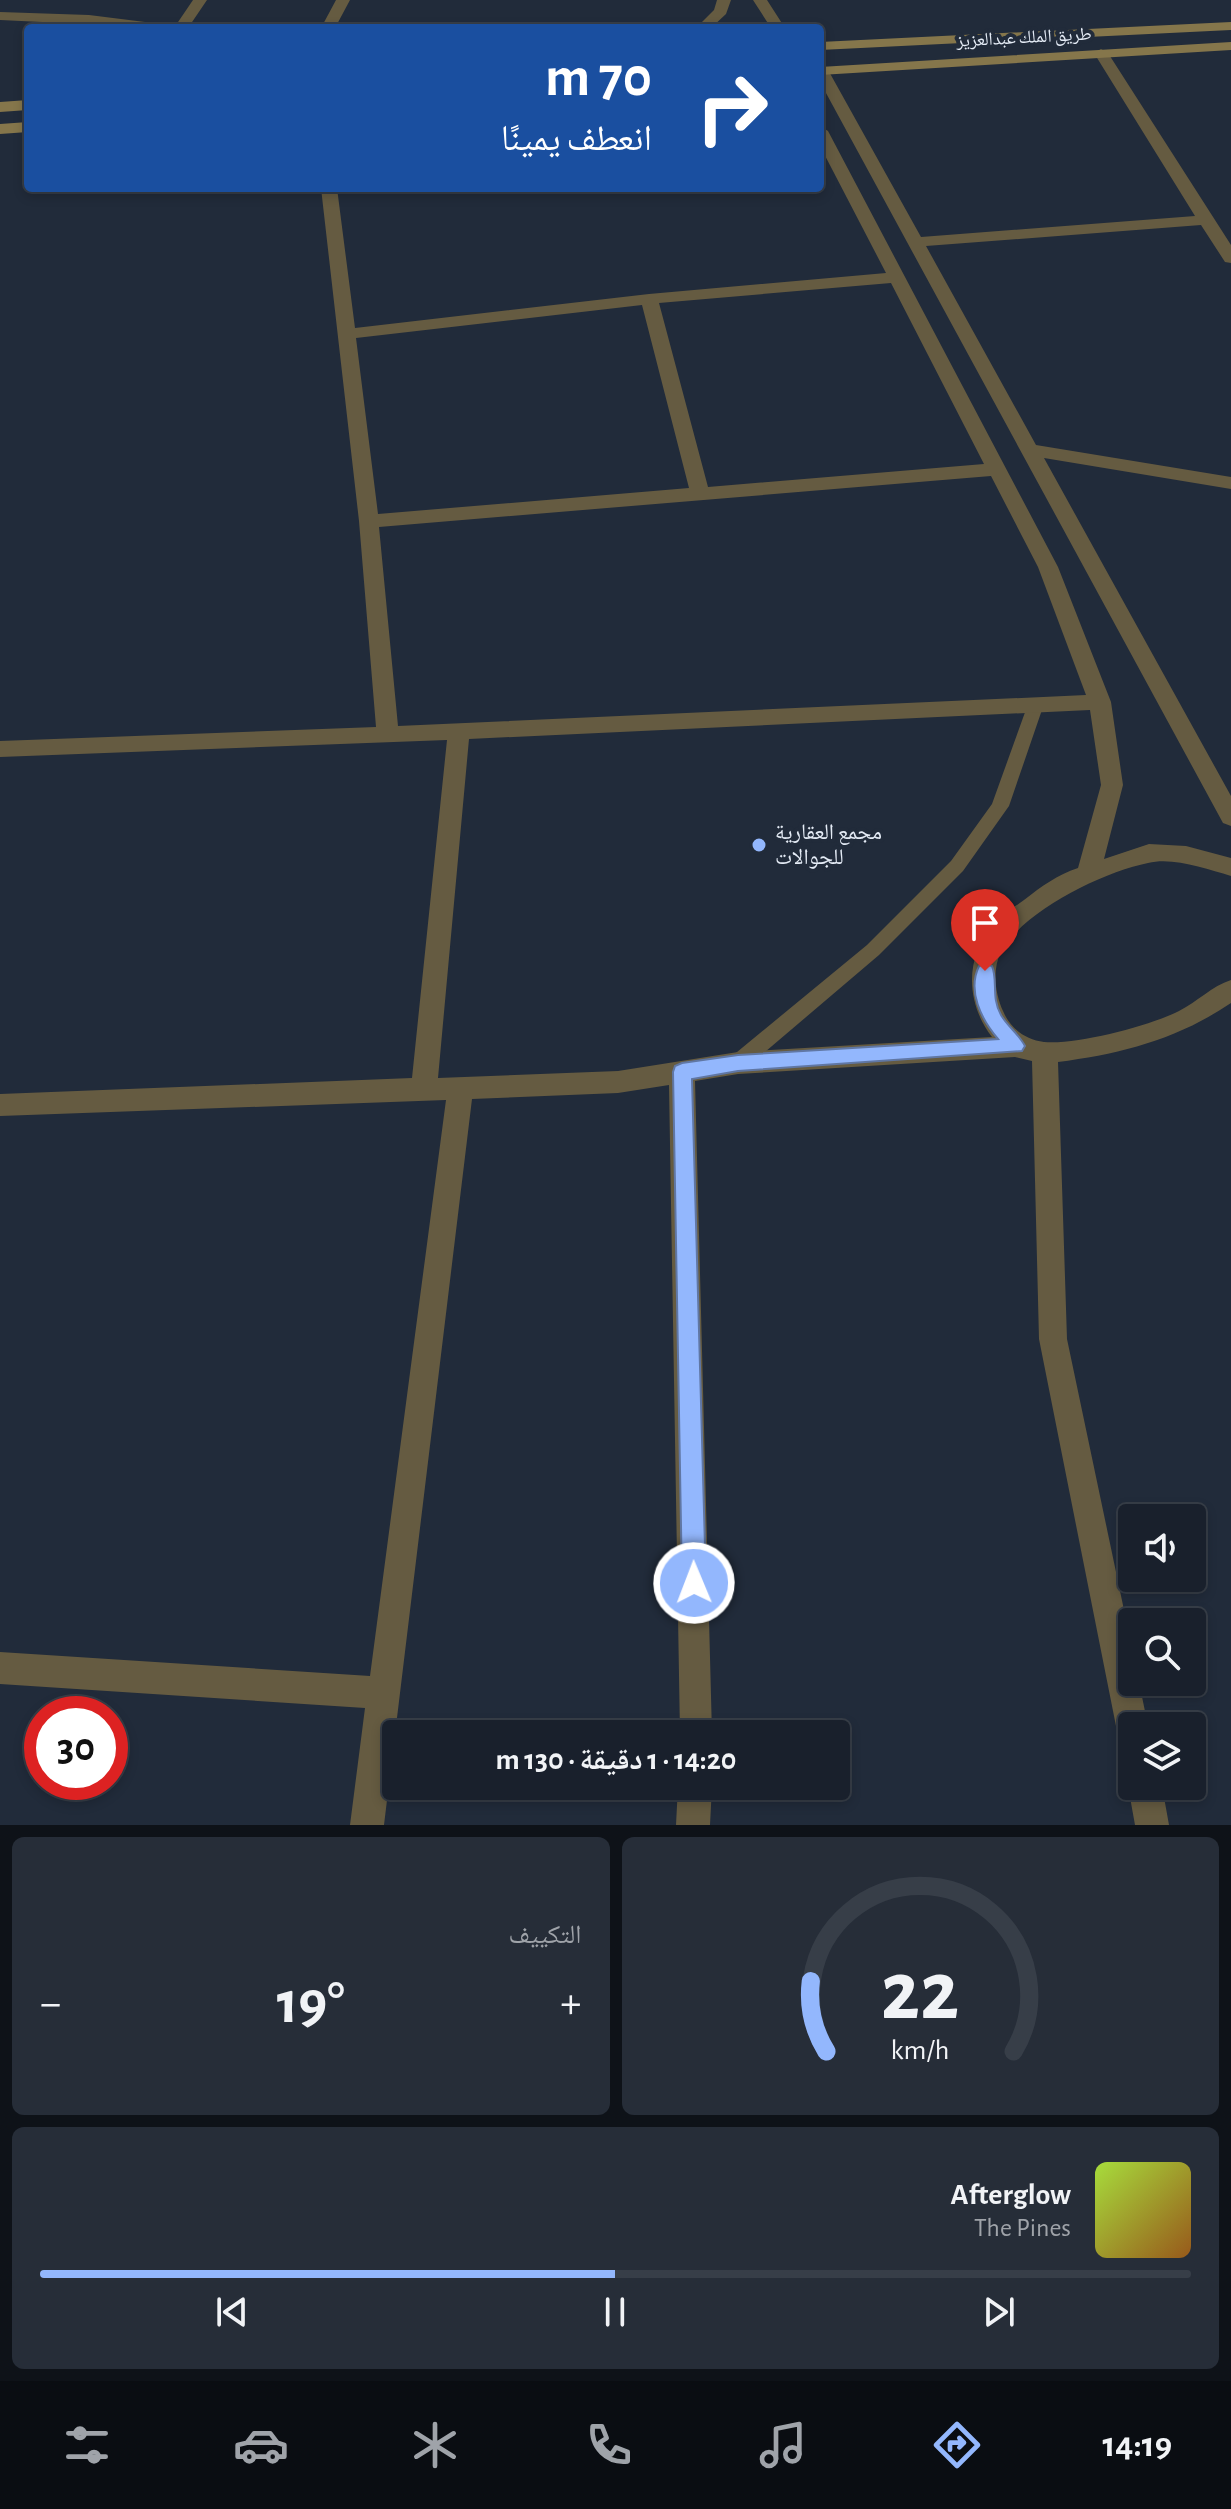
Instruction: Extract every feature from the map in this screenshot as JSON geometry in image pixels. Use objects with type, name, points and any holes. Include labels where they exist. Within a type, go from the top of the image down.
[{"type":"main road","name":"طريق الملك عبدالعزيز","points":[[824,46],[1231,26]]},
{"type":"main road","name":"طريق الملك عبدالعزيز","points":[[824,70],[1231,46]]},
{"type":"main road","points":[[0,107],[24,105]]},
{"type":"main road","points":[[0,129],[24,127]]},
{"type":"street","points":[[18,16],[32,0]]},
{"type":"street","points":[[184,24],[200,0]]},
{"type":"street","points":[[330,24],[343,0]]},
{"type":"street","points":[[707,24],[721,11],[724,0]]},
{"type":"street","points":[[760,0],[775,24]]},
{"type":"street","points":[[0,16],[89,19],[129,24]]},
{"type":"street","points":[[1101,53],[1231,258]]},
{"type":"street","points":[[824,75],[1231,817]]},
{"type":"street","points":[[824,139],[1048,567],[1100,702],[1112,785],[1088,874]]},
{"type":"street","points":[[329,192],[369,521],[388,735]]},
{"type":"street","points":[[917,242],[1206,220]]},
{"type":"street","points":[[347,334],[649,299],[896,277]]},
{"type":"street","points":[[649,299],[700,493]]},
{"type":"street","points":[[1031,450],[1231,483]]},
{"type":"street","points":[[369,521],[996,469]]},
{"type":"street","points":[[0,749],[459,732],[1100,702]]},
{"type":"street","points":[[424,1090],[459,732]]},
{"type":"street","points":[[1015,1046],[993,1019],[983,990],[987,953],[1004,928],[1065,882],[1149,853],[1186,855],[1231,867]]},
{"type":"street","points":[[0,1105],[618,1082],[738,1063],[1015,1046],[1045,1053],[1108,1045],[1187,1019],[1231,990]]},
{"type":"street","points":[[1045,1053],[1053,1339],[1129,1712]]},
{"type":"street","points":[[682,1072],[696,1720]]},
{"type":"street","points":[[367,1825],[460,1088]]},
{"type":"street","points":[[0,1668],[384,1693]]},
{"type":"street","points":[[693,1825],[694,1800]]},
{"type":"street","points":[[1148,1800],[1152,1825]]},
{"type":"lane","points":[[738,1063],[873,950],[957,866],[1000,806],[1036,704]]},
{"type":"place","name":"مجمع العقارية للجوالات","points":[[759,845]]},
{"type":"route","points":[[694,1583],[682,1072],[738,1063],[1015,1046],[993,1019],[983,990],[985,971]]}]
